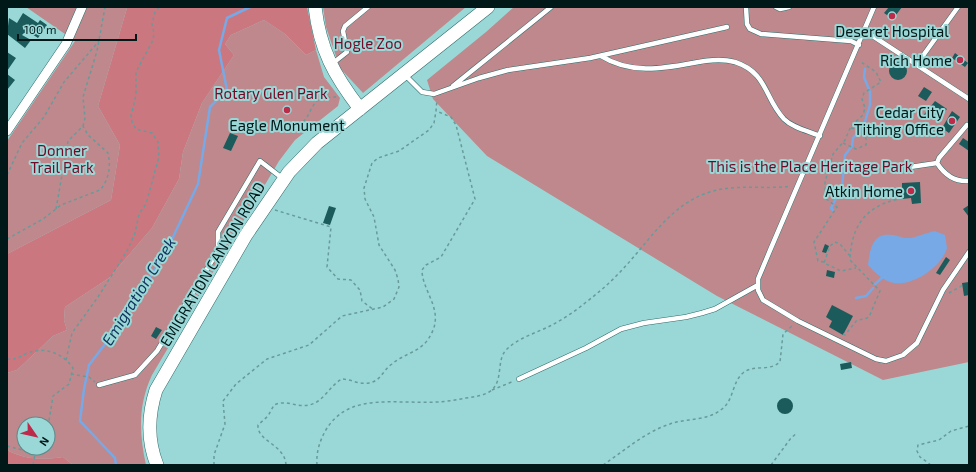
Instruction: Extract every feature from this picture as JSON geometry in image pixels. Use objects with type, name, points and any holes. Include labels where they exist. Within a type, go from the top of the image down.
[{"type":"main road","points":[[315,7],[319,35],[330,66],[360,109]]},
{"type":"main road","name":"EMIGRATION CANYON ROAD","points":[[156,465],[151,452],[150,418],[156,390],[181,345],[264,206],[283,179],[317,143],[487,8]]},
{"type":"street","points":[[7,131],[66,44],[82,7]]},
{"type":"lane","points":[[330,66],[347,52],[343,31],[344,26],[368,7]]},
{"type":"lane","points":[[449,90],[551,7]]},
{"type":"lane","points":[[746,7],[746,24],[755,32],[793,38],[851,41],[859,45]]},
{"type":"lane","points":[[776,7],[789,7]]},
{"type":"lane","points":[[874,7],[771,248],[758,285],[763,300],[798,321],[876,359],[890,360],[904,354],[917,343],[939,298],[969,252]]},
{"type":"lane","points":[[917,64],[958,7]]},
{"type":"lane","points":[[404,75],[422,92],[437,94],[479,78],[508,70],[601,56],[728,27]]},
{"type":"lane","points":[[865,31],[917,64],[969,100]]},
{"type":"lane","points":[[601,56],[617,64],[648,69],[708,60],[735,62],[744,66],[759,77],[775,106],[789,123],[820,136]]},
{"type":"lane","points":[[937,163],[939,158],[968,124]]},
{"type":"lane","points":[[98,385],[135,374],[157,351],[218,251],[218,232],[260,161],[283,179]]},
{"type":"lane","points":[[910,167],[937,163]]},
{"type":"lane","points":[[937,163],[957,181],[969,181]]},
{"type":"lane","points":[[520,379],[586,348],[621,329],[644,323],[686,318],[702,313],[715,308],[758,285]]},
{"type":"path","points":[[7,238],[43,219],[56,209],[100,190],[105,184],[109,168],[108,153],[88,135],[84,126],[84,97],[94,66],[105,7]]},
{"type":"path","points":[[66,360],[72,333],[98,297],[127,251],[135,233],[139,214],[146,204],[159,157],[156,138],[152,133],[136,129],[132,122],[131,116],[136,95],[136,72],[153,40],[154,36],[152,24],[155,12],[159,7]]},
{"type":"path","points":[[7,175],[12,168],[22,143],[44,117],[64,82],[99,41]]},
{"type":"path","points":[[856,268],[841,270],[828,266],[824,262],[818,260],[814,241],[837,207],[825,198],[825,182],[833,154],[843,143],[850,128],[863,115],[865,108],[862,98],[867,91],[880,83],[881,79],[872,69],[861,62]]},
{"type":"path","points":[[214,465],[214,455],[225,424],[223,401],[236,384],[268,359],[301,349],[316,341],[342,316],[374,310],[382,307],[394,299],[399,283],[395,270],[379,245],[374,217],[365,199],[364,188],[370,166],[378,158],[399,150],[429,130],[434,123],[437,94]]},
{"type":"path","points":[[280,124],[300,124],[322,98],[334,98],[339,96]]},
{"type":"path","points":[[286,465],[281,452],[261,436],[258,430],[258,425],[268,416],[274,405],[282,402],[303,405],[313,404],[321,399],[342,379],[366,384],[374,382],[381,377],[391,364],[423,345],[433,331],[435,313],[422,270],[426,264],[441,257],[474,200],[456,125],[451,117],[436,111]]},
{"type":"path","points":[[56,209],[68,141],[84,126]]},
{"type":"path","points":[[843,143],[853,149],[858,149],[866,145],[867,141],[863,132],[859,129],[850,128]]},
{"type":"path","points":[[490,391],[498,380],[501,360],[506,349],[516,342],[552,325],[585,303],[621,272],[680,207],[703,195],[717,190],[768,188],[792,185],[800,182]]},
{"type":"path","points":[[838,190],[843,192]]},
{"type":"path","points":[[850,257],[855,234],[865,216],[880,205],[899,199]]},
{"type":"path","points":[[264,206],[331,227],[328,267],[338,280],[351,280],[360,290],[362,301],[374,310]]},
{"type":"path","points":[[824,262],[830,246],[835,242],[840,244],[856,268],[880,291],[869,317],[857,320],[845,335],[843,334]]},
{"type":"path","points":[[939,298],[963,285]]},
{"type":"path","points":[[603,465],[655,430],[670,424],[704,417],[723,409],[732,396],[743,372],[750,369],[771,368],[780,362],[783,334],[798,321]]},
{"type":"path","points":[[7,359],[16,359],[26,354],[46,351],[54,352],[66,360],[73,368],[68,384],[53,396],[50,416]]},
{"type":"path","points":[[71,374],[89,376],[98,385]]},
{"type":"path","points":[[317,465],[318,446],[323,434],[330,424],[349,408],[376,402],[446,402],[482,395],[520,379]]},
{"type":"path","points":[[931,465],[920,457],[917,451],[918,445],[939,440],[951,432],[969,426]]},
{"type":"path","points":[[771,465],[791,438],[797,434]]},
{"type":"green space","name":"Donner Trail Park","points":[[26,7],[129,7],[127,8],[98,106],[120,145],[111,200],[7,254],[7,141],[75,41]]},
{"type":"green space","name":"Hogle Zoo","points":[[323,7],[466,7],[363,93],[340,68],[326,27]]},
{"type":"green space","name":"This is the Place Heritage Park","points":[[514,7],[969,7],[969,362],[883,380],[717,296],[487,156],[433,99],[427,80]]},
{"type":"green space","name":"Rotary Glen Park","points":[[264,20],[285,34],[306,55],[316,50],[324,77],[340,98],[338,106],[295,140],[279,161],[152,375],[144,397],[141,419],[142,442],[146,465],[73,465],[63,457],[48,459],[21,456],[56,456],[56,416],[16,416],[16,454],[7,450],[7,373],[17,370],[53,336],[67,330],[64,320],[65,307],[109,278],[152,228],[179,179],[183,152],[202,103],[234,55],[225,44],[231,35]]},
{"type":"shaded area","points":[[307,7],[316,50],[306,55],[285,34],[264,20],[231,35],[225,44],[234,55],[202,103],[183,152],[179,179],[152,228],[109,278],[65,307],[64,320],[67,330],[53,336],[17,370],[7,373],[7,254],[111,200],[120,145],[98,106],[127,8]]},
{"type":"shaded area","points":[[7,450],[16,454],[16,456],[48,459],[63,457],[73,465],[7,465]]},
{"type":"water","points":[[935,231],[945,235],[947,248],[939,262],[924,275],[907,282],[890,282],[878,275],[868,265],[873,243],[880,236],[894,235],[908,238]]},
{"type":"building","name":"Deseret Hospital","points":[[889,7],[902,7],[893,19],[884,13]]},
{"type":"building","points":[[23,13],[38,23],[40,20],[47,25],[38,38],[29,32],[22,35],[31,40],[25,48],[7,34],[9,18],[17,23]]},
{"type":"building","points":[[7,52],[16,58],[7,71]]},
{"type":"building","name":"Rich Home","points":[[955,53],[968,63],[965,67],[952,58]]},
{"type":"building","points":[[898,62],[904,65],[907,71],[904,77],[898,80],[892,77],[889,71],[892,65]]},
{"type":"building","points":[[7,74],[15,80],[7,90]]},
{"type":"building","points":[[924,87],[932,92],[926,101],[918,96]]},
{"type":"building","points":[[935,101],[947,109],[943,114],[931,106]]},
{"type":"building","points":[[928,109],[933,112],[928,119],[923,116]]},
{"type":"building","name":"Cedar City Tithing Office","points":[[952,111],[960,117],[949,133],[942,128]]},
{"type":"building","points":[[230,133],[238,136],[231,151],[223,148]]},
{"type":"building","points":[[963,138],[969,142],[969,151],[959,144]]},
{"type":"building","name":"Atkin Home","points":[[920,182],[921,203],[912,204],[911,198],[902,199],[902,183]]},
{"type":"building","points":[[969,205],[969,217],[963,209]]},
{"type":"building","points":[[329,206],[336,208],[330,225],[323,223]]},
{"type":"building","points":[[825,244],[829,246],[826,253],[822,252]]},
{"type":"building","points":[[946,257],[950,260],[940,275],[936,273]]},
{"type":"building","points":[[827,270],[835,272],[834,278],[826,276]]},
{"type":"building","points":[[969,282],[969,295],[964,296],[962,283]]},
{"type":"building","points":[[832,305],[853,316],[843,335],[829,327],[832,321],[826,317]]},
{"type":"building","points":[[156,327],[162,330],[156,339],[151,336]]},
{"type":"building","points":[[851,362],[852,368],[841,370],[840,364]]},
{"type":"building","points":[[782,398],[788,398],[793,403],[791,412],[788,414],[782,414],[777,409],[777,403]]},
{"type":"waterway","name":"Emigration Creek","points":[[116,465],[115,458],[80,421],[89,365],[115,331],[165,254],[198,184],[210,107],[227,90],[219,50],[227,18],[250,7]]},
{"type":"waterway","points":[[833,210],[831,208],[842,187],[845,155],[852,146],[853,138],[863,128],[870,105],[870,92],[864,77],[865,69]]},
{"type":"waterway","points":[[875,284],[883,277]]},
{"type":"waterway","points":[[856,298],[866,296],[873,288]]},
{"type":"place","name":"Deseret Hospital","points":[[892,16]]},
{"type":"place","name":"Rich Home","points":[[960,60]]},
{"type":"place","name":"Eagle Monument","points":[[287,110]]},
{"type":"place","name":"Cedar City Tithing Office","points":[[952,121]]},
{"type":"place","name":"Atkin Home","points":[[911,191]]}]
